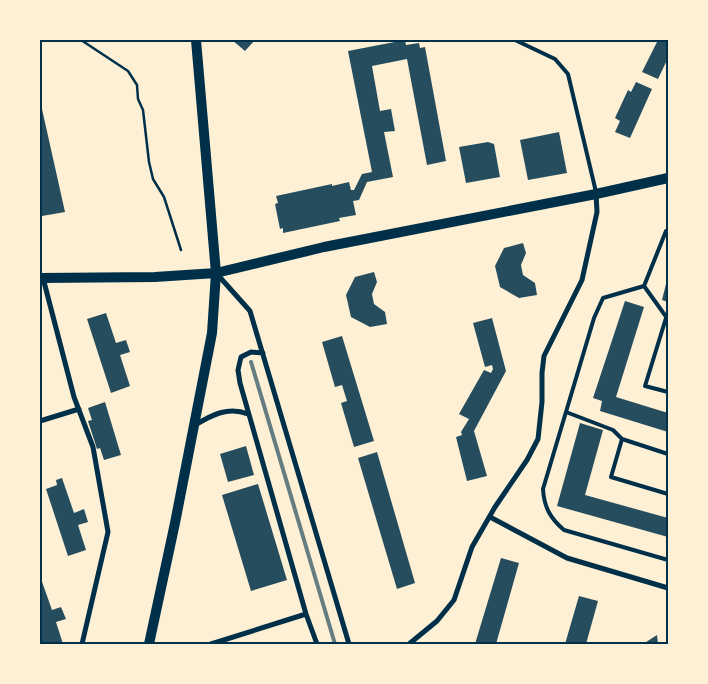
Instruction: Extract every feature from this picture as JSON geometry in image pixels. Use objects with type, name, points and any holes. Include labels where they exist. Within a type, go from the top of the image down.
[{"type":"main road","points":[[149,644],[212,333],[216,273],[196,40]]},
{"type":"main road","points":[[41,278],[155,277],[216,273],[324,247],[596,194],[668,178]]},
{"type":"street","points":[[409,644],[436,621],[454,600],[472,547],[527,460],[538,439],[544,356],[582,280],[597,212],[596,194]]},
{"type":"street","points":[[216,273],[250,311],[349,644]]},
{"type":"street","points":[[41,278],[79,409],[93,447],[108,532],[82,644]]},
{"type":"street","points":[[263,353],[250,352],[241,358],[240,383],[306,614],[317,644]]},
{"type":"street","points":[[40,421],[79,409]]},
{"type":"street","points":[[194,425],[221,412],[238,411],[248,414]]},
{"type":"street","points":[[490,517],[567,558],[668,588]]},
{"type":"street","points":[[211,644],[306,614]]},
{"type":"lane","points":[[515,40],[555,59],[568,74],[596,194]]},
{"type":"lane","points":[[644,286],[668,230]]},
{"type":"lane","points":[[644,286],[667,318],[645,386],[668,392]]},
{"type":"lane","points":[[644,286],[603,298],[594,318],[543,489],[544,502],[554,521],[564,530],[668,560]]},
{"type":"lane","points":[[566,412],[613,430],[622,439],[668,454]]},
{"type":"lane","points":[[622,439],[611,477],[668,494]]},
{"type":"path","points":[[81,40],[128,71],[137,85],[138,99],[143,110],[149,162],[153,179],[164,197],[181,250]]},
{"type":"building","points":[[232,40],[255,40],[245,51]]},
{"type":"building","points":[[405,40],[406,45],[419,43],[420,48],[425,47],[446,161],[427,165],[407,59],[372,66],[380,111],[391,109],[395,131],[384,132],[393,177],[367,182],[359,200],[353,201],[356,215],[339,218],[340,221],[283,233],[283,228],[280,229],[275,204],[278,203],[276,196],[349,182],[351,190],[354,190],[362,174],[372,172],[348,51]]},
{"type":"building","points":[[658,40],[668,40],[668,58],[658,79],[642,72]]},
{"type":"building","points":[[636,82],[652,89],[630,138],[615,132],[620,121],[615,118],[628,90],[631,92]]},
{"type":"building","points":[[40,100],[65,212],[42,216],[40,208]]},
{"type":"building","points":[[559,132],[567,173],[528,180],[520,140]]},
{"type":"building","points":[[488,142],[494,144],[500,177],[466,183],[459,147]]},
{"type":"building","points":[[523,243],[526,253],[521,265],[523,275],[535,283],[537,295],[519,298],[500,287],[495,266],[504,248]]},
{"type":"building","points":[[374,272],[377,282],[372,294],[374,304],[385,312],[387,324],[370,327],[351,317],[346,295],[355,277]]},
{"type":"building","points":[[668,280],[668,302],[662,300]]},
{"type":"building","points":[[625,301],[644,307],[616,397],[668,413],[668,432],[600,411],[602,401],[593,398]]},
{"type":"building","points":[[106,313],[116,343],[126,340],[130,352],[120,355],[130,386],[111,393],[87,319]]},
{"type":"building","points":[[492,318],[506,371],[474,431],[487,476],[467,481],[456,437],[462,435],[461,432],[469,419],[459,414],[484,370],[491,373],[493,369],[492,365],[485,367],[473,323]]},
{"type":"building","points":[[342,336],[374,441],[354,447],[341,403],[347,401],[342,385],[335,387],[322,342]]},
{"type":"building","points":[[105,402],[121,455],[104,460],[100,448],[97,449],[88,421],[92,420],[88,408]]},
{"type":"building","points":[[580,423],[603,430],[585,495],[668,518],[668,537],[557,506]]},
{"type":"building","points":[[246,446],[254,475],[228,482],[220,454]]},
{"type":"building","points":[[377,452],[415,583],[397,589],[358,458]]},
{"type":"building","points":[[62,478],[74,513],[84,509],[88,522],[78,525],[86,550],[68,556],[46,489],[57,485],[56,480]]},
{"type":"building","points":[[258,484],[287,580],[251,591],[222,495]]},
{"type":"building","points":[[501,558],[519,563],[496,644],[475,644]]},
{"type":"building","points":[[40,576],[52,610],[61,607],[66,619],[56,622],[63,644],[42,644],[40,637]]},
{"type":"building","points":[[579,596],[598,601],[586,644],[565,644]]},
{"type":"building","points":[[657,635],[658,644],[643,644]]},
{"type":"railway","points":[[251,362],[335,644]]}]
